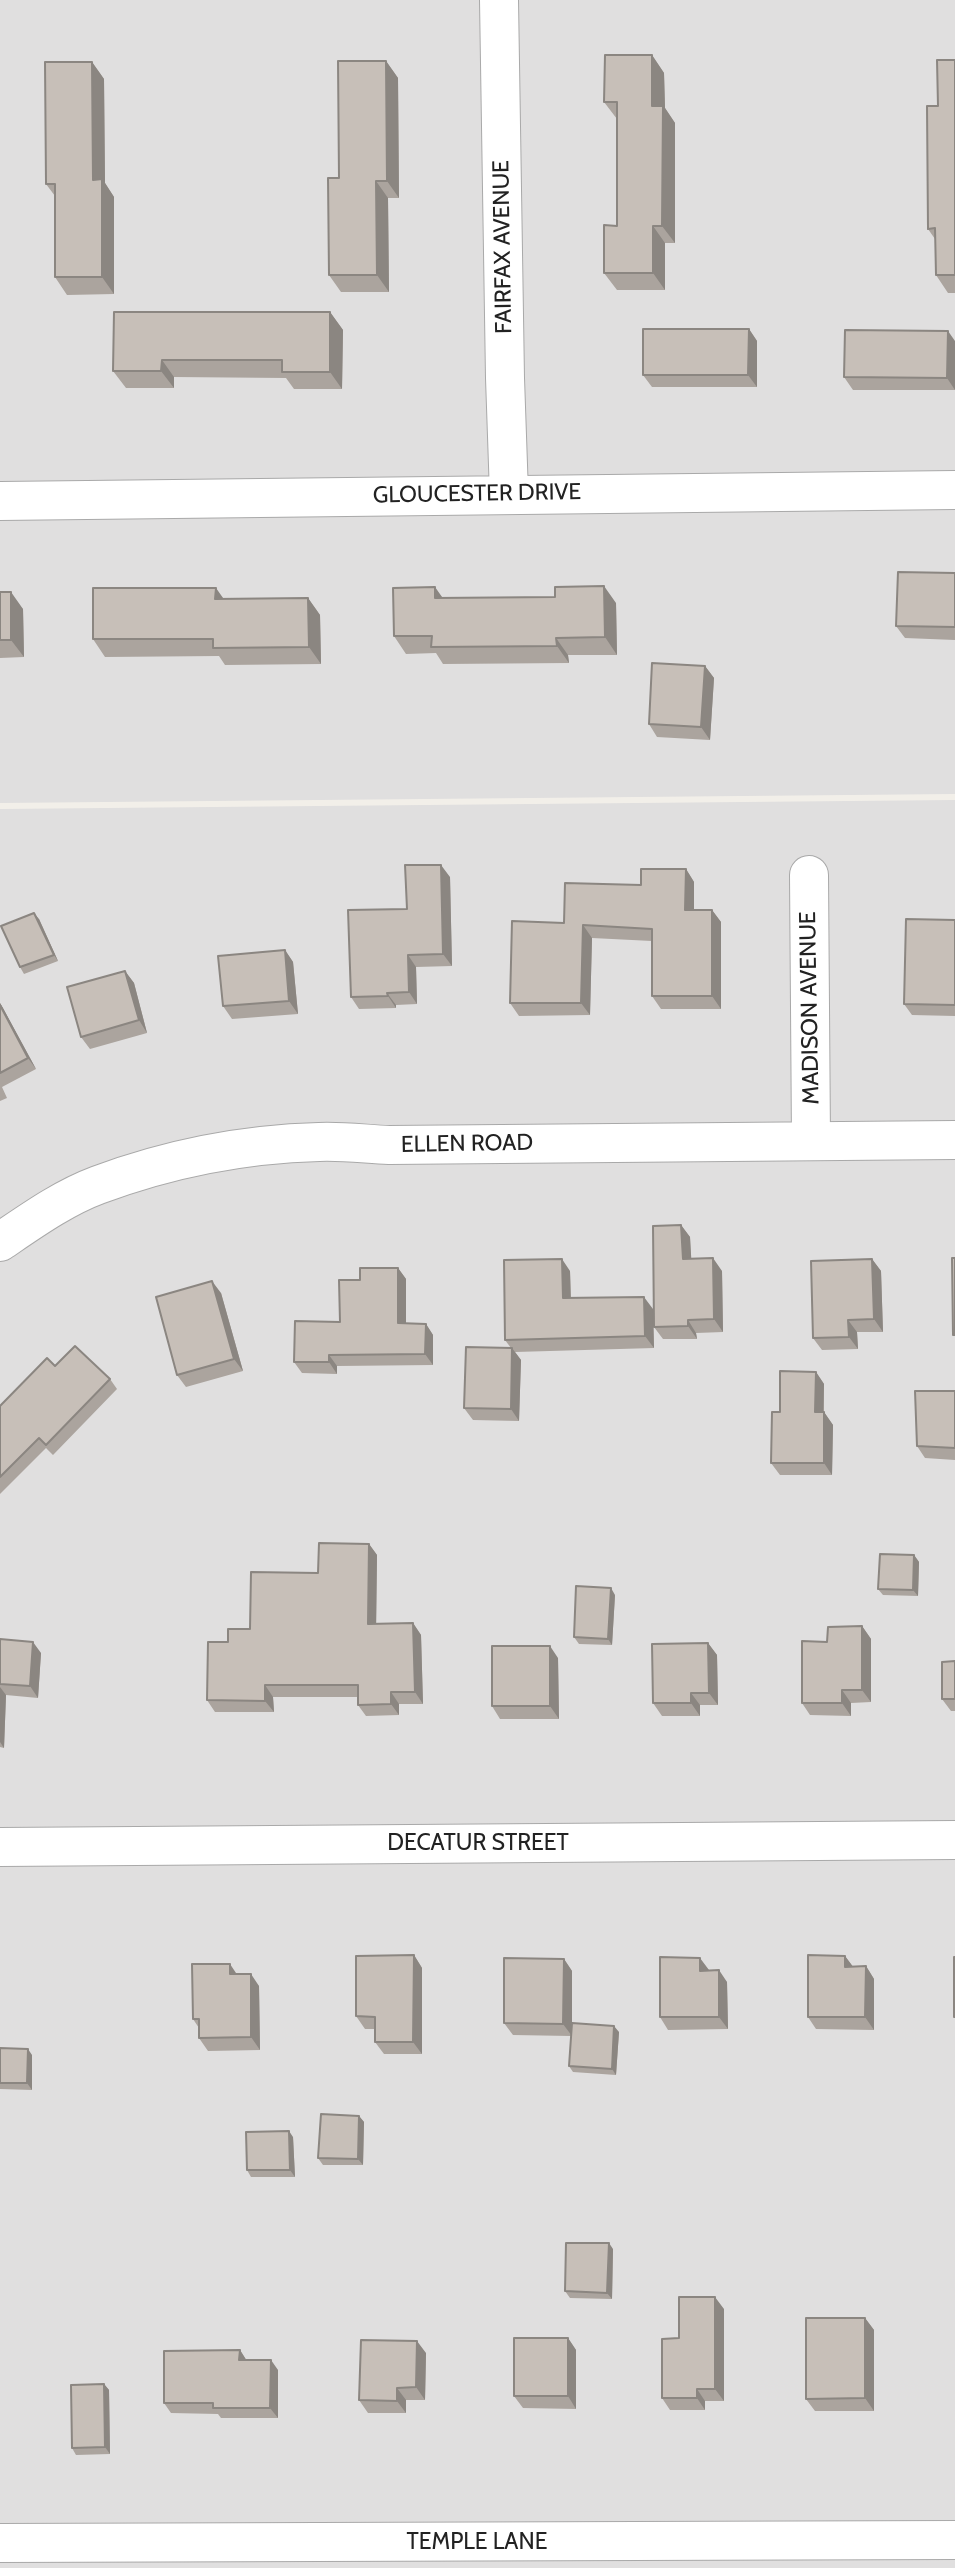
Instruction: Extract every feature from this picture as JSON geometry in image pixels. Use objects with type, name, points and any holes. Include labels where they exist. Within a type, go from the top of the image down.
[{"type":"street","name":"FAIRFAX AVENUE","points":[[499,0],[509,494]]},
{"type":"street","name":"GLOUCESTER DRIVE","points":[[0,501],[955,490]]},
{"type":"street","name":"MADISON AVENUE","points":[[809,876],[811,1140]]},
{"type":"street","name":"ELLEN ROAD","points":[[0,1242],[46,1211],[96,1186],[184,1159],[252,1147],[320,1142],[403,1145],[955,1140]]},
{"type":"street","name":"DECATUR STREET","points":[[0,1847],[955,1840]]},
{"type":"street","name":"TEMPLE LANE","points":[[0,2543],[955,2540]]},
{"type":"shaded area","points":[[0,0],[955,0],[955,794],[0,803]]},
{"type":"shaded area","points":[[955,800],[955,2568],[0,2568],[0,809]]},
{"type":"building","points":[[605,55],[652,55],[652,106],[663,106],[662,226],[653,226],[653,273],[604,273],[604,225],[617,226],[617,102],[604,102]]},
{"type":"building","points":[[937,60],[955,60],[955,275],[936,275],[935,228],[928,229],[927,106],[938,106]]},
{"type":"building","points":[[338,61],[386,61],[387,181],[376,181],[377,275],[329,275],[328,178],[339,178]]},
{"type":"building","points":[[45,62],[92,62],[93,180],[102,179],[102,277],[55,277],[55,184],[46,184]]},
{"type":"building","points":[[114,312],[330,312],[330,372],[282,372],[282,360],[162,360],[161,371],[113,371]]},
{"type":"building","points":[[643,329],[749,329],[748,375],[643,375]]},
{"type":"building","points":[[845,330],[948,331],[947,378],[844,377]]},
{"type":"building","points":[[898,572],[955,573],[955,627],[896,626]]},
{"type":"building","points":[[604,586],[605,637],[556,638],[557,646],[431,647],[432,636],[394,636],[393,588],[435,587],[435,598],[555,597],[555,587]]},
{"type":"building","points":[[93,588],[216,588],[215,599],[308,598],[309,647],[213,648],[213,639],[93,639]]},
{"type":"building","points":[[0,592],[11,592],[11,640],[0,640]]},
{"type":"building","points":[[652,663],[705,666],[701,727],[649,724]]},
{"type":"building","points":[[405,865],[441,865],[443,954],[408,955],[409,992],[387,993],[388,996],[351,997],[348,910],[407,909]]},
{"type":"building","points":[[641,869],[686,869],[685,910],[712,910],[712,996],[652,996],[652,929],[583,925],[581,1003],[510,1003],[512,921],[564,923],[565,883],[641,885]]},
{"type":"building","points":[[34,913],[54,955],[20,967],[1,926]]},
{"type":"building","points":[[906,919],[955,920],[955,1005],[904,1004]]},
{"type":"building","points":[[285,950],[289,1001],[223,1006],[218,956]]},
{"type":"building","points":[[125,971],[139,1020],[81,1037],[67,987]]},
{"type":"building","points":[[0,1005],[28,1058],[0,1073]]},
{"type":"building","points":[[681,1225],[683,1259],[713,1258],[714,1319],[688,1320],[688,1326],[654,1327],[653,1226]]},
{"type":"building","points":[[952,1258],[955,1258],[955,1335],[953,1335]]},
{"type":"building","points":[[562,1259],[563,1298],[644,1297],[645,1336],[505,1340],[504,1260]]},
{"type":"building","points":[[872,1259],[874,1319],[848,1320],[849,1337],[813,1338],[811,1261]]},
{"type":"building","points":[[360,1268],[398,1268],[398,1323],[426,1324],[425,1354],[329,1355],[329,1362],[294,1362],[295,1321],[340,1322],[339,1280],[360,1280]]},
{"type":"building","points":[[212,1281],[234,1359],[177,1375],[156,1297]]},
{"type":"building","points":[[75,1346],[110,1379],[46,1445],[39,1438],[0,1477],[0,1406],[47,1358],[55,1366]]},
{"type":"building","points":[[466,1347],[512,1348],[511,1409],[464,1408]]},
{"type":"building","points":[[780,1371],[816,1372],[815,1412],[824,1412],[824,1463],[771,1463],[772,1412],[780,1412]]},
{"type":"building","points":[[915,1391],[955,1391],[955,1448],[917,1446]]},
{"type":"building","points":[[319,1543],[369,1544],[368,1624],[413,1623],[415,1692],[391,1692],[391,1704],[358,1705],[358,1685],[265,1685],[265,1701],[207,1700],[208,1642],[228,1642],[228,1629],[250,1629],[251,1572],[318,1573]]},
{"type":"building","points":[[880,1554],[914,1555],[913,1590],[878,1589]]},
{"type":"building","points":[[576,1586],[611,1588],[608,1639],[574,1637]]},
{"type":"building","points":[[862,1626],[862,1690],[842,1690],[842,1703],[802,1703],[802,1641],[827,1642],[828,1627]]},
{"type":"building","points":[[0,1639],[33,1642],[30,1686],[0,1684]]},
{"type":"building","points":[[708,1643],[709,1693],[691,1693],[691,1703],[653,1703],[652,1644]]},
{"type":"building","points":[[492,1646],[550,1646],[550,1706],[492,1706]]},
{"type":"building","points":[[955,1661],[955,1699],[942,1699],[942,1662]]},
{"type":"building","points":[[414,1955],[413,2042],[375,2042],[375,2017],[356,2016],[356,1956]]},
{"type":"building","points":[[808,1955],[845,1956],[845,1967],[866,1966],[865,2017],[808,2017]]},
{"type":"building","points":[[660,1957],[700,1958],[700,1971],[719,1970],[719,2017],[660,2017]]},
{"type":"building","points":[[955,1957],[955,2017],[954,2017]]},
{"type":"building","points":[[504,1958],[564,1959],[563,2024],[504,2023]]},
{"type":"building","points":[[192,1964],[230,1964],[230,1974],[251,1974],[251,2037],[199,2038],[199,2019],[193,2019]]},
{"type":"building","points":[[572,2023],[614,2026],[612,2069],[569,2066]]},
{"type":"building","points":[[0,2048],[28,2049],[27,2083],[0,2083]]},
{"type":"building","points":[[321,2114],[359,2116],[358,2159],[318,2158]]},
{"type":"building","points":[[289,2131],[290,2170],[247,2170],[246,2132]]},
{"type":"building","points":[[566,2243],[609,2243],[607,2293],[565,2291]]},
{"type":"building","points":[[679,2297],[715,2297],[715,2389],[697,2389],[697,2398],[662,2398],[662,2339],[679,2338]]},
{"type":"building","points":[[806,2318],[865,2318],[865,2398],[806,2399]]},
{"type":"building","points":[[514,2338],[568,2338],[568,2396],[514,2396]]},
{"type":"building","points":[[361,2340],[417,2341],[416,2387],[397,2388],[397,2401],[359,2400]]},
{"type":"building","points":[[240,2350],[239,2360],[271,2360],[270,2408],[213,2408],[213,2403],[164,2403],[164,2351]]},
{"type":"building","points":[[104,2384],[105,2447],[72,2448],[71,2385]]}]
